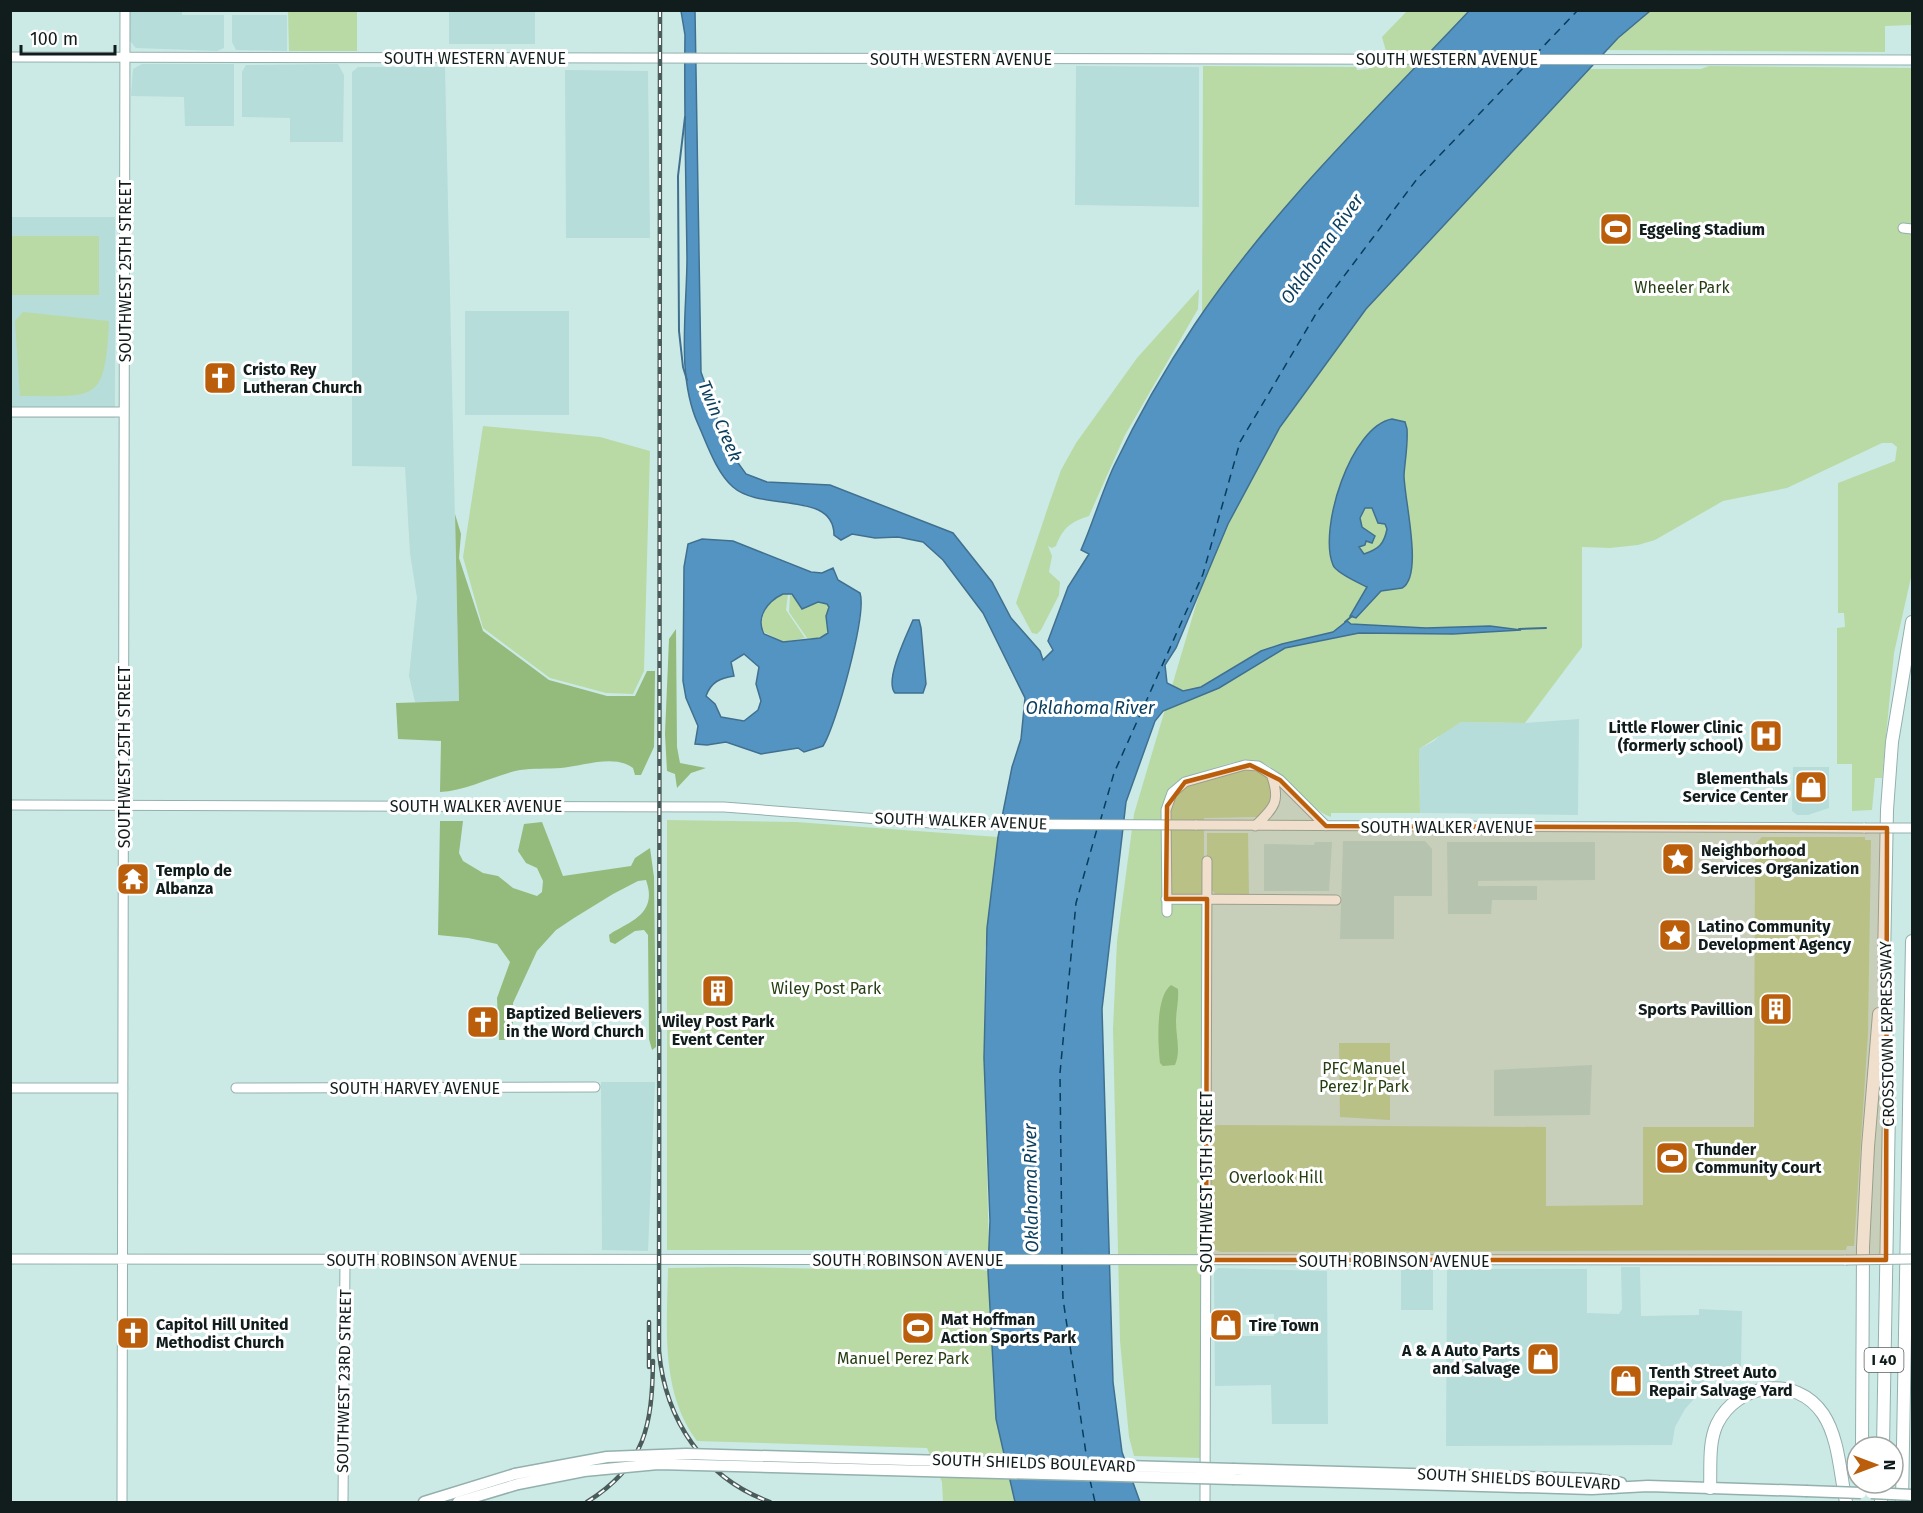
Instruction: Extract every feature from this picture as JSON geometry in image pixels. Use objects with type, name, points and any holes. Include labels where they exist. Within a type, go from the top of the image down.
[{"type":"highway","name":"CROSSTOWN EXPRESSWAY","points":[[1882,1435],[1889,1109],[1884,959],[1889,777],[1902,677],[1912,622]]},
{"type":"highway","name":"CROSSTOWN EXPRESSWAY","points":[[1902,1503],[1912,1049],[1912,941]]},
{"type":"highway","points":[[1862,1435],[1863,1247],[1867,1157],[1884,959]]},
{"type":"highway","points":[[1710,1488],[1714,1432],[1722,1416],[1734,1402],[1751,1392],[1761,1388],[1784,1388],[1804,1395],[1827,1420],[1834,1440],[1846,1503]]},
{"type":"main road","name":"SOUTHWEST 25TH STREET","points":[[122,1503],[125,10]]},
{"type":"main road","name":"SOUTH WESTERN AVENUE","points":[[10,57],[1912,60]]},
{"type":"main road","points":[[10,412],[124,412]]},
{"type":"main road","points":[[1167,912],[1166,810],[1172,793],[1185,782],[1245,765],[1258,766],[1280,780],[1326,826]]},
{"type":"main road","points":[[1255,826],[1275,803],[1277,794],[1271,774]]},
{"type":"main road","name":"SOUTH WALKER AVENUE","points":[[10,805],[723,807],[944,824],[1912,828]]},
{"type":"main road","name":"SOUTHWEST 15TH STREET","points":[[1206,1503],[1207,861]]},
{"type":"main road","points":[[1166,899],[1336,900]]},
{"type":"main road","name":"SOUTH HARVEY AVENUE","points":[[236,1088],[595,1087]]},
{"type":"main road","points":[[10,1088],[123,1088]]},
{"type":"main road","name":"SOUTH ROBINSON AVENUE","points":[[10,1259],[1912,1259]]},
{"type":"main road","name":"SOUTHWEST 23RD STREET","points":[[343,1503],[345,1260]]},
{"type":"main road","name":"SOUTH SHIELDS BOULEVARD","points":[[424,1503],[607,1457],[686,1454],[1234,1474],[1592,1479],[1648,1486],[1806,1491],[1845,1489]]},
{"type":"main road","name":"SOUTH SHIELDS BOULEVARD","points":[[458,1503],[517,1479]]},
{"type":"highlighted area","points":[[1250,765],[1280,780],[1326,826],[1887,828],[1886,1260],[1206,1260],[1207,899],[1166,899],[1167,806],[1185,782]]},
{"type":"shaded area","points":[[130,11],[182,11],[182,15],[224,15],[224,48],[217,51],[136,48],[130,41]]},
{"type":"shaded area","points":[[449,11],[535,11],[535,44],[449,44]]},
{"type":"shaded area","points":[[232,15],[287,15],[287,51],[236,50],[232,42]]},
{"type":"shaded area","points":[[142,64],[234,64],[234,126],[185,126],[184,97],[131,96],[133,69]]},
{"type":"shaded area","points":[[338,64],[344,75],[343,142],[290,142],[290,118],[242,117],[242,72],[246,65]]},
{"type":"shaded area","points":[[1076,66],[1199,67],[1199,207],[1075,205]]},
{"type":"shaded area","points":[[358,67],[445,67],[459,702],[415,702],[409,676],[417,598],[410,553],[405,467],[352,466],[352,72]]},
{"type":"shaded area","points":[[565,70],[648,71],[650,238],[566,238]]},
{"type":"shaded area","points":[[10,217],[115,217],[115,418],[11,418]]},
{"type":"shaded area","points":[[465,311],[569,311],[569,415],[465,415]]},
{"type":"shaded area","points":[[1579,719],[1578,815],[1420,813],[1419,749],[1434,741],[1447,729],[1461,722],[1525,723]]},
{"type":"shaded area","name":"Blementhals Service Center","points":[[1793,767],[1829,767],[1829,808],[1808,815],[1797,815],[1792,811]]},
{"type":"shaded area","points":[[1343,841],[1425,841],[1432,849],[1432,896],[1394,896],[1394,939],[1340,939]]},
{"type":"shaded area","points":[[1315,842],[1332,842],[1329,891],[1264,891],[1264,844],[1314,845]]},
{"type":"shaded area","points":[[1447,842],[1595,842],[1595,880],[1478,881],[1478,886],[1537,886],[1537,900],[1492,900],[1491,914],[1448,914]]},
{"type":"shaded area","points":[[1592,1065],[1590,1115],[1494,1116],[1494,1070]]},
{"type":"shaded area","points":[[601,1082],[655,1082],[648,1251],[602,1250]]},
{"type":"shaded area","points":[[1621,1267],[1640,1267],[1641,1316],[1699,1315],[1699,1309],[1742,1311],[1741,1367],[1704,1367],[1703,1389],[1685,1409],[1675,1427],[1672,1445],[1446,1446],[1447,1269],[1587,1269],[1587,1313],[1619,1314],[1622,1309]]},
{"type":"shaded area","points":[[1218,1268],[1327,1271],[1328,1424],[1272,1424],[1271,1385],[1215,1386],[1214,1272]],"holes":[[[1274,1314],[1274,1336],[1238,1336],[1238,1315]]]},
{"type":"shaded area","points":[[1401,1269],[1433,1269],[1433,1310],[1401,1310]]},
{"type":"green space","points":[[288,11],[357,11],[357,51],[289,51]]},
{"type":"green space","name":"Wheeler Park","points":[[1407,11],[1912,11],[1912,25],[1885,26],[1885,52],[1607,50],[1589,69],[1701,69],[1709,66],[1912,68],[1912,573],[1894,653],[1882,778],[1875,778],[1872,810],[1852,811],[1852,764],[1837,764],[1837,628],[1845,627],[1844,613],[1838,613],[1838,483],[1895,461],[1897,447],[1892,443],[1882,443],[1787,488],[1723,501],[1655,540],[1638,545],[1610,548],[1582,547],[1582,647],[1525,723],[1461,722],[1419,749],[1420,813],[1331,813],[1331,817],[1310,804],[1272,768],[1262,762],[1239,761],[1205,771],[1205,781],[1249,770],[1265,775],[1272,782],[1272,801],[1257,817],[1204,818],[1202,1458],[1134,1456],[1129,1437],[1120,1341],[1113,1029],[1117,941],[1134,814],[1201,588],[1203,66],[1368,69],[1386,51],[1382,37]]},
{"type":"green space","points":[[10,236],[99,236],[99,295],[11,295]]},
{"type":"green space","points":[[1199,289],[1198,309],[1125,435],[1089,516],[1068,526],[1056,546],[1052,548],[1048,546],[1052,556],[1049,572],[1060,582],[1059,595],[1041,630],[1037,634],[1032,633],[1016,603],[1061,470],[1076,443],[1137,358]]},
{"type":"green space","points":[[23,312],[109,321],[104,368],[99,381],[92,390],[66,396],[20,396],[15,321]]},
{"type":"green space","points":[[483,426],[600,437],[650,451],[644,671],[633,694],[606,693],[550,678],[483,628],[463,557]]},
{"type":"green space","points":[[455,514],[461,534],[459,558],[483,631],[549,680],[607,696],[635,696],[647,671],[655,671],[654,747],[641,775],[635,775],[633,768],[625,764],[608,761],[561,768],[520,770],[460,789],[440,792],[441,741],[398,739],[396,703],[459,701]]},
{"type":"green space","points":[[783,594],[788,594],[786,610],[805,638],[783,642],[762,631],[762,619],[766,609]]},
{"type":"green space","points":[[790,594],[799,601],[827,604],[829,607],[826,622],[828,633],[820,638],[807,638],[789,612]]},
{"type":"green space","points":[[676,629],[677,747],[680,763],[706,768],[691,773],[677,788],[675,774],[667,771],[665,734],[669,639]]},
{"type":"green space","name":"Wiley Post Park","points":[[667,820],[796,822],[998,837],[985,950],[984,1058],[989,1250],[667,1250]]},
{"type":"green space","points":[[440,821],[463,821],[459,853],[463,861],[483,873],[498,876],[513,888],[537,896],[542,892],[543,881],[537,868],[526,863],[518,851],[524,824],[542,822],[563,876],[631,866],[635,858],[650,848],[654,877],[656,1047],[652,1050],[649,1039],[648,935],[644,930],[635,931],[615,944],[610,942],[609,935],[642,913],[649,900],[646,880],[638,881],[613,894],[556,930],[537,951],[513,1003],[513,1040],[499,1040],[497,998],[510,962],[497,944],[438,935]]},
{"type":"green space","points":[[1207,833],[1248,833],[1249,896],[1216,895],[1211,889],[1207,889]]},
{"type":"green space","name":"Overlook Hill","points":[[1762,837],[1865,837],[1865,840],[1871,840],[1868,1033],[1854,1246],[1847,1246],[1846,1250],[1221,1252],[1210,1248],[1210,1129],[1217,1125],[1546,1127],[1546,1206],[1643,1205],[1643,1127],[1754,1127],[1755,844]]},
{"type":"green space","points":[[1171,985],[1178,989],[1176,1022],[1178,1054],[1175,1065],[1163,1066],[1160,1063],[1160,1010],[1162,1000]]},
{"type":"green space","name":"PFC Manuel Perez Jr Park","points":[[1339,1043],[1390,1043],[1390,1120],[1340,1117]]},
{"type":"green space","name":"Manuel Perez Park","points":[[668,1268],[872,1270],[972,1268],[988,1271],[996,1419],[1015,1502],[943,1502],[942,1482],[927,1448],[697,1441],[685,1422],[671,1380],[667,1335]]},
{"type":"water","name":"Oklahoma River","points":[[681,11],[695,11],[701,372],[728,449],[746,474],[767,482],[830,485],[953,533],[992,582],[1011,618],[1040,651],[1043,660],[1053,650],[1048,641],[1068,587],[1089,554],[1081,550],[1109,477],[1162,376],[1225,281],[1257,240],[1361,124],[1469,11],[1650,11],[1618,38],[1366,309],[1280,427],[1228,524],[1176,648],[1165,665],[1167,683],[1183,691],[1201,687],[1261,651],[1333,632],[1347,621],[1351,624],[1426,628],[1490,626],[1521,630],[1453,634],[1359,633],[1285,648],[1219,688],[1163,711],[1155,721],[1126,802],[1102,1009],[1113,1382],[1122,1452],[1140,1502],[1015,1502],[996,1419],[988,1271],[990,1221],[984,1058],[987,928],[998,837],[1012,767],[1021,739],[1025,698],[983,613],[943,560],[923,542],[898,537],[875,538],[852,534],[841,540],[834,535],[831,521],[822,512],[809,507],[761,499],[733,487],[722,474],[713,457],[691,405],[685,364],[687,258],[685,35]]},
{"type":"water","points":[[1392,419],[1405,422],[1407,429],[1404,475],[1411,536],[1412,569],[1408,581],[1402,588],[1381,591],[1356,618],[1350,616],[1367,587],[1343,574],[1333,565],[1330,528],[1334,505],[1351,459],[1363,440],[1377,426]],"holes":[[[1365,508],[1372,508],[1378,523],[1385,524],[1387,529],[1380,545],[1364,554],[1359,547],[1365,545],[1366,541],[1372,543],[1375,536],[1362,527],[1360,518]]]},
{"type":"water","points":[[702,539],[733,541],[811,572],[822,573],[833,568],[838,580],[860,593],[859,623],[849,670],[829,735],[823,746],[804,752],[798,748],[761,754],[726,742],[695,744],[698,726],[686,698],[683,681],[684,567],[688,544]],"holes":[[[783,594],[792,594],[802,609],[818,602],[827,604],[829,607],[826,616],[828,633],[820,638],[783,642],[764,634],[761,622],[764,610]],[[744,654],[759,667],[756,684],[761,701],[758,710],[744,721],[721,717],[715,704],[706,696],[717,682],[734,676],[731,662]]]},
{"type":"water","points":[[913,620],[919,620],[921,628],[926,684],[923,693],[895,693],[892,687],[894,668]]},
{"type":"waterway","name":"Twin Creek","points":[[685,117],[678,176],[679,331],[683,367],[687,380]]},
{"type":"waterway","points":[[1345,622],[1352,616]]},
{"type":"waterway","points":[[1519,629],[1546,628]]},
{"type":"ferry route","points":[[1535,55],[1578,10]]},
{"type":"ferry route","points":[[1100,822],[1114,773],[1203,574],[1240,442],[1317,312],[1417,179],[1528,63]]},
{"type":"ferry route","points":[[1062,1255],[1060,1073],[1076,903],[1097,829]]},
{"type":"ferry route","points":[[1062,1263],[1063,1299],[1087,1460]]},
{"type":"ferry route","points":[[1090,1480],[1095,1502]]},
{"type":"railway","points":[[660,10],[659,1351],[670,1400],[679,1423],[692,1443],[707,1462],[726,1478],[770,1502]]},
{"type":"railway","points":[[649,1322],[649,1367]]},
{"type":"railway","points":[[587,1502],[607,1488],[622,1473],[634,1458],[642,1442],[651,1405],[653,1361]]},
{"type":"place","name":"Eggeling Stadium","points":[[1616,229]]},
{"type":"place","name":"Cristo Rey Lutheran Church","points":[[220,378]]},
{"type":"place","name":"Little Flower Clinic (formerly school)","points":[[1766,736]]},
{"type":"place","name":"Blementhals Service Center","points":[[1811,787]]},
{"type":"place","name":"Neighborhood Services Organization","points":[[1678,859]]},
{"type":"place","name":"Templo de Albanza","points":[[133,879]]},
{"type":"place","name":"Latino Community Development Agency","points":[[1675,935]]},
{"type":"place","name":"Wiley Post Park Event Center","points":[[718,991]]},
{"type":"place","name":"Sports Pavillion","points":[[1776,1009]]},
{"type":"place","name":"Baptized Believers in the Word Church","points":[[483,1022]]},
{"type":"place","name":"Thunder Community Court","points":[[1672,1158]]},
{"type":"place","name":"Tire Town","points":[[1226,1325]]},
{"type":"place","name":"Mat Hoffman Action Sports Park","points":[[918,1328]]},
{"type":"place","name":"Capitol Hill United Methodist Church","points":[[133,1333]]},
{"type":"place","name":"A & A Auto Parts and Salvage","points":[[1543,1359]]},
{"type":"place","name":"Tenth Street Auto Repair Salvage Yard","points":[[1626,1381]]}]
